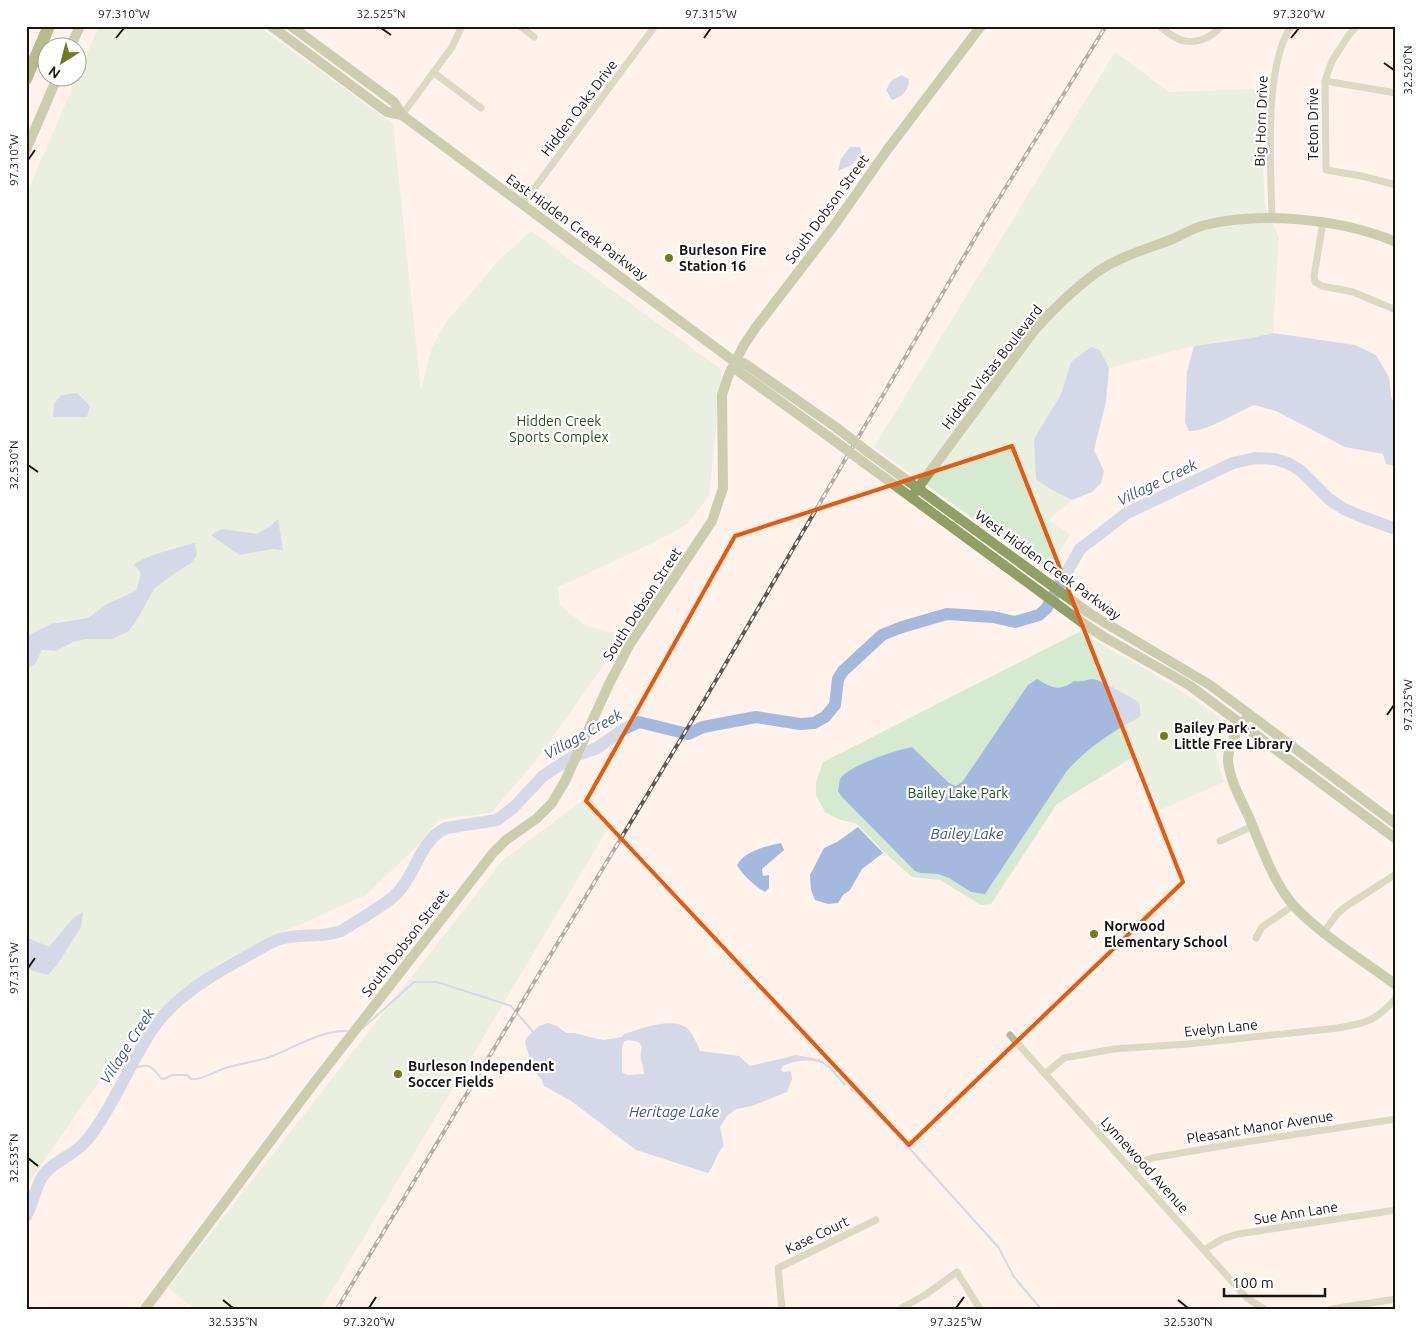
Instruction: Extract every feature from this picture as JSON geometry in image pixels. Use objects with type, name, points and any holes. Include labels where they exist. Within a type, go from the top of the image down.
[{"type":"highway","points":[[26,78],[48,26]]},
{"type":"street","points":[[75,38],[80,26]]},
{"type":"street","name":"East Hidden Creek Parkway","points":[[271,26],[387,112],[402,115]]},
{"type":"street","name":"East Hidden Creek Parkway","points":[[291,26],[394,102],[402,115],[735,362]]},
{"type":"street","points":[[402,115],[452,47],[462,26]]},
{"type":"street","points":[[520,26],[534,37]]},
{"type":"street","name":"Hidden Oaks Drive","points":[[522,204],[655,26]]},
{"type":"street","name":"South Dobson Street","points":[[145,1309],[317,1079],[493,853],[506,840],[536,819],[552,803],[565,782],[608,684],[630,644],[712,521],[723,488],[722,395],[735,362],[756,327],[833,227],[887,150],[981,26]]},
{"type":"street","points":[[1162,28],[1176,39],[1187,41],[1206,39],[1217,32],[1221,26]]},
{"type":"street","name":"Big Horn Drive","points":[[1272,219],[1271,120],[1274,74],[1278,55],[1291,26]]},
{"type":"street","name":"Teton Drive","points":[[1353,28],[1332,61],[1325,81],[1326,170],[1362,176],[1396,185]]},
{"type":"street","points":[[433,72],[481,108]]},
{"type":"street","points":[[1325,81],[1396,93]]},
{"type":"street","points":[[26,150],[54,88]]},
{"type":"street","name":"Hidden Vistas Boulevard","points":[[911,498],[1033,332],[1048,315],[1098,272],[1131,255],[1204,225],[1249,219],[1300,219],[1323,222],[1366,232],[1396,242]]},
{"type":"street","points":[[1323,222],[1314,276],[1315,282],[1322,286],[1353,292],[1396,310]]},
{"type":"street","name":"West Hidden Creek Parkway","points":[[1396,824],[1191,673],[1092,615],[837,428],[744,363],[735,362],[738,371],[1009,570],[1080,621],[1131,653],[1190,685],[1396,839]]},
{"type":"street","points":[[1249,715],[1230,746],[1229,764],[1233,781],[1274,873],[1294,905],[1324,932],[1396,985]]},
{"type":"street","points":[[1220,841],[1253,826]]},
{"type":"street","points":[[1324,932],[1337,914],[1345,907],[1396,874]]},
{"type":"street","points":[[1256,938],[1262,927],[1294,905]]},
{"type":"street","name":"Evelyn Lane","points":[[1045,1074],[1064,1058],[1114,1049],[1188,1044],[1363,1024],[1383,1014],[1396,998]]},
{"type":"street","name":"Lynnewood Avenue","points":[[1010,1035],[1247,1298],[1264,1309]]},
{"type":"street","name":"Pleasant Manor Avenue","points":[[1132,1170],[1141,1162],[1152,1158],[1396,1119]]},
{"type":"street","name":"Sue Ann Lane","points":[[1204,1250],[1222,1239],[1238,1234],[1396,1210]]},
{"type":"street","name":"Kase Court","points":[[782,1309],[778,1268],[876,1220]]},
{"type":"street","points":[[900,1309],[925,1295],[957,1272],[980,1309]]},
{"type":"street","points":[[1331,1309],[1396,1299]]},
{"type":"highlighted area","points":[[1012,446],[1183,882],[909,1145],[586,801],[735,536]]},
{"type":"green space","name":"Hidden Creek Sports Complex","points":[[99,26],[258,26],[393,124],[421,390],[432,347],[447,321],[500,259],[531,231],[722,370],[709,496],[686,525],[651,544],[558,587],[560,606],[587,626],[619,634],[618,645],[537,759],[491,813],[440,819],[410,853],[366,895],[221,962],[174,997],[124,1046],[26,1186],[26,195],[72,88],[88,88],[88,51]]},
{"type":"green space","points":[[1115,52],[1169,92],[1259,89],[1265,206],[1279,238],[1273,333],[1194,346],[1109,368],[1100,350],[1071,362],[1061,394],[1034,439],[1052,490],[1072,500],[1049,519],[1070,535],[1047,572],[874,447]]},
{"type":"green space","name":"Bailey Lake Park","points":[[1079,632],[1173,686],[1227,724],[1217,753],[1224,782],[1160,810],[1133,757],[1057,804],[991,904],[981,905],[940,880],[912,877],[857,824],[838,819],[825,812],[816,795],[816,782],[823,762]]},
{"type":"green space","name":"Burleson Independent Soccer Fields","points":[[589,796],[610,825],[321,1309],[195,1309],[168,1288],[503,860]]},
{"type":"water","points":[[901,75],[909,79],[908,86],[902,95],[892,100],[886,90],[891,81]]},
{"type":"water","points":[[850,147],[860,147],[862,153],[852,165],[838,171],[841,159]]},
{"type":"water","points":[[1273,333],[1355,345],[1376,355],[1389,377],[1391,396],[1396,408],[1396,466],[1386,464],[1383,454],[1345,447],[1276,411],[1254,405],[1213,425],[1189,431],[1185,422],[1187,372],[1194,346]]},
{"type":"water","points":[[1091,347],[1100,350],[1109,368],[1106,402],[1094,450],[1104,471],[1101,483],[1092,492],[1072,500],[1036,479],[1034,439],[1061,394],[1071,362]]},
{"type":"water","points":[[77,393],[90,406],[87,417],[53,417],[54,404],[61,395]]},
{"type":"water","points":[[278,519],[283,550],[273,549],[239,555],[211,535],[222,529],[257,534]]},
{"type":"water","points":[[195,543],[197,555],[191,563],[154,589],[129,631],[112,639],[85,639],[73,642],[56,651],[42,650],[35,664],[26,670],[27,636],[51,624],[88,618],[107,604],[136,591],[141,574],[134,564],[156,554]]},
{"type":"water","name":"Bailey Lake","points":[[1037,679],[1056,688],[1064,687],[1074,681],[1097,680],[1137,701],[1141,715],[1099,742],[1066,772],[985,894],[971,892],[949,878],[938,874],[915,871],[838,791],[840,779],[853,769],[885,755],[912,747],[949,783],[956,786],[963,781],[1028,685]]},
{"type":"water","points":[[858,827],[883,853],[862,869],[850,890],[843,895],[838,903],[828,904],[815,900],[811,890],[810,875],[824,848],[837,842]]},
{"type":"water","points":[[781,843],[784,850],[762,869],[763,876],[769,875],[769,888],[765,892],[742,873],[737,865],[740,860],[750,853]]},
{"type":"water","points":[[83,912],[81,927],[57,965],[48,975],[26,969],[26,937],[49,947],[73,918]]},
{"type":"water","name":"Heritage Lake","points":[[548,1023],[557,1026],[566,1033],[575,1033],[604,1040],[622,1037],[624,1034],[667,1023],[683,1026],[689,1030],[700,1051],[739,1056],[750,1066],[796,1055],[823,1060],[821,1063],[801,1061],[783,1066],[781,1070],[783,1072],[791,1071],[792,1079],[787,1092],[752,1106],[736,1109],[727,1116],[720,1127],[724,1146],[708,1173],[636,1150],[571,1101],[544,1086],[542,1080],[533,1070],[525,1042],[527,1037],[539,1026]],"holes":[[[628,1040],[639,1042],[642,1047],[641,1059],[644,1074],[627,1075],[622,1072],[622,1048],[624,1042]]]},
{"type":"waterway","name":"Village Creek","points":[[26,1216],[46,1171],[86,1141],[104,1115],[152,1030],[161,1018],[195,987],[277,940],[293,936],[326,935],[341,931],[374,911],[401,889],[423,851],[437,834],[446,828],[497,820],[514,807],[543,776],[572,757],[597,748],[624,729],[639,722],[688,734],[703,727],[756,717],[800,724],[814,723],[825,717],[835,705],[838,679],[843,671],[882,635],[947,614],[993,617],[1015,622],[1039,615],[1046,609],[1080,549],[1127,513],[1233,463],[1255,458],[1275,459],[1288,463],[1301,471],[1329,499],[1344,509],[1396,529]]},
{"type":"waterway","points":[[363,1028],[414,982],[437,982],[511,1006],[534,1033]]},
{"type":"waterway","points":[[131,1069],[148,1066],[164,1079],[172,1075],[187,1075],[191,1079],[197,1079],[228,1067],[267,1058],[316,1037],[347,1031]]},
{"type":"waterway","points":[[821,1061],[845,1085]]},
{"type":"waterway","points":[[851,1089],[891,1128],[999,1248],[1014,1277],[1041,1309]]},
{"type":"railway","points":[[337,1309],[705,699],[985,221],[1106,26]]},
{"type":"place","name":"Burleson Fire Station 16","points":[[669,258]]},
{"type":"place","name":"Bailey Park - Little Free Library","points":[[1164,736]]},
{"type":"place","name":"Norwood Elementary School","points":[[1094,934]]},
{"type":"place","name":"Burleson Independent Soccer Fields","points":[[398,1074]]}]
